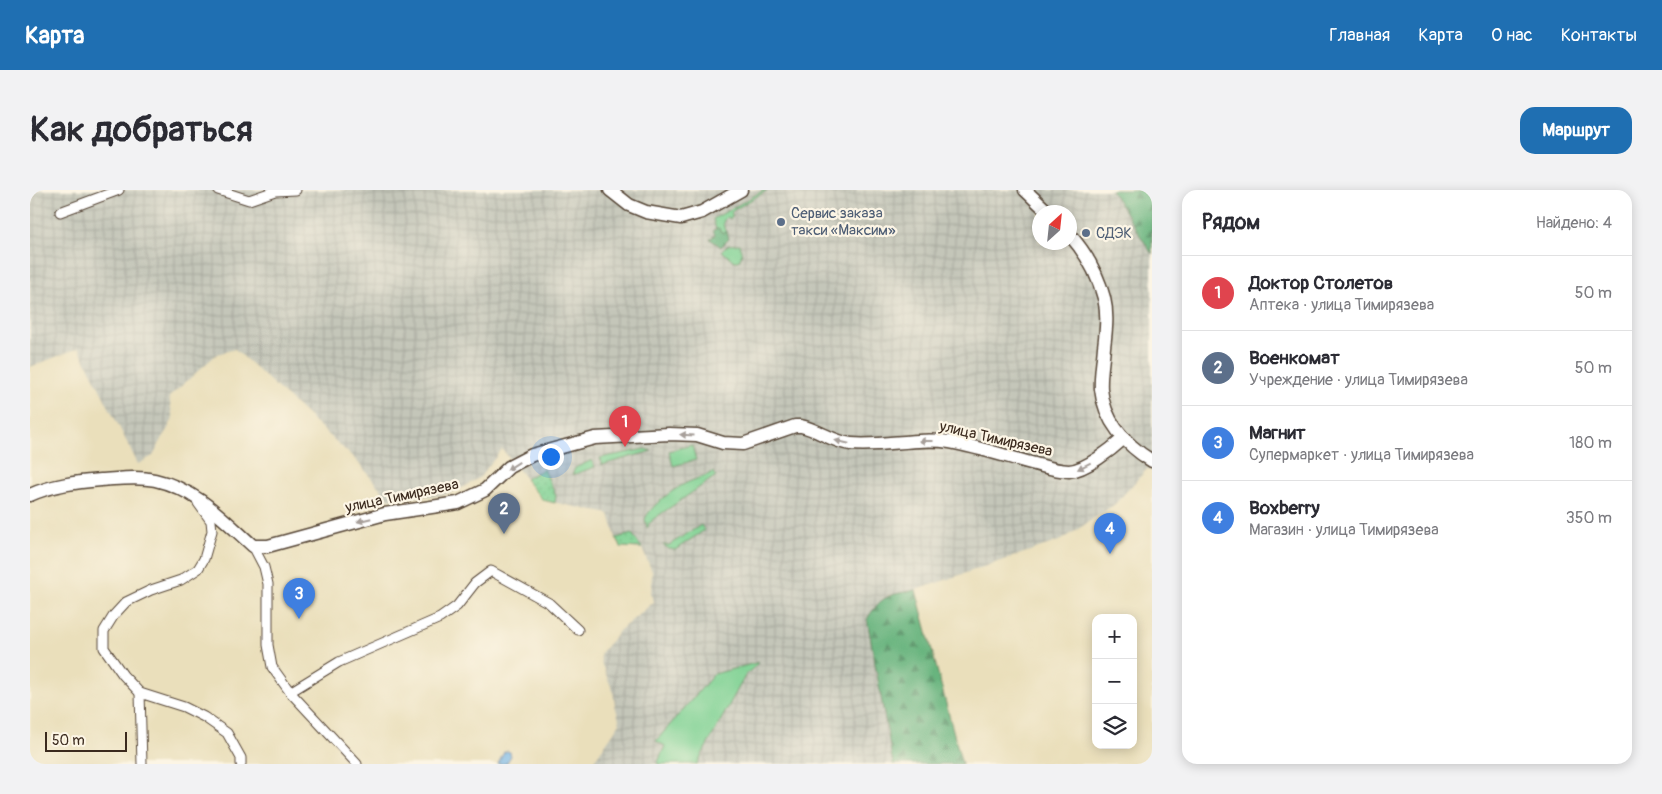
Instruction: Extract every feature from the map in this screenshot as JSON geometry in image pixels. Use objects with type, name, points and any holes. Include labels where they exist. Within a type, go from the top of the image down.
[{"type":"street","points":[[60,212],[120,190]]},
{"type":"street","points":[[218,190],[249,200],[275,191],[296,190]]},
{"type":"street","points":[[610,190],[629,205],[646,212],[681,218],[702,212],[741,190]]},
{"type":"street","points":[[1025,190],[1041,205]]},
{"type":"street","points":[[1077,246],[1096,274],[1104,298],[1106,335],[1101,388],[1104,406],[1124,438],[1142,455],[1152,461]]},
{"type":"street","name":"улица Тимирязева","points":[[252,546],[268,546],[385,514],[458,503],[485,490],[509,467],[532,455],[595,438],[669,434],[697,435],[723,443],[743,444],[801,426],[848,443],[865,445],[926,440],[948,442],[1054,469],[1069,471],[1076,470],[1094,461],[1124,438]]},
{"type":"street","points":[[30,495],[70,483],[130,478],[155,480],[186,491],[206,504],[252,546],[264,567],[268,584],[268,645],[272,667],[290,692],[357,764]]},
{"type":"street","points":[[186,491],[202,506],[211,521],[212,531],[204,559],[198,569],[182,580],[151,590],[126,602],[114,614],[104,631],[104,648],[123,675],[140,693],[184,707],[204,717],[227,733],[242,758],[242,764]]},
{"type":"street","points":[[290,692],[339,662],[440,618],[458,606],[475,583],[491,571],[550,603],[578,630]]},
{"type":"street","points":[[140,693],[142,764]]},
{"type":"shaded area","points":[[30,190],[1111,190],[1152,254],[1152,471],[1147,469],[1115,504],[1062,540],[916,590],[889,595],[867,619],[893,764],[592,764],[620,723],[613,691],[602,665],[601,653],[620,630],[654,602],[651,595],[652,571],[642,549],[621,547],[616,538],[609,514],[543,500],[502,449],[480,477],[462,488],[444,495],[389,499],[355,459],[235,349],[217,354],[169,397],[173,419],[153,456],[138,464],[79,348],[30,367]]},
{"type":"green space","points":[[764,190],[768,190],[734,210],[731,213],[733,215],[730,219],[727,217],[724,220],[724,228],[727,231],[724,233],[716,229],[713,219]]},
{"type":"green space","points":[[1111,190],[1152,190],[1152,254]]},
{"type":"green space","points":[[719,228],[723,233],[727,231],[729,239],[721,247],[710,239],[715,235],[713,230]]},
{"type":"green space","points":[[739,244],[742,254],[739,261],[734,261],[722,251],[728,245]]},
{"type":"green space","points":[[692,445],[696,460],[673,466],[669,451]]},
{"type":"green space","points":[[645,449],[652,451],[602,465],[600,458]]},
{"type":"green space","points":[[592,460],[595,467],[572,475],[575,468]]},
{"type":"green space","points":[[544,469],[556,496],[555,503],[543,500],[525,479]]},
{"type":"green space","points":[[713,472],[716,476],[652,520],[647,528],[645,519],[659,502],[685,484]]},
{"type":"green space","points":[[701,525],[705,530],[675,550],[663,545],[669,545]]},
{"type":"green space","points":[[632,534],[642,548],[621,547],[616,538]]},
{"type":"green space","points":[[916,590],[962,764],[893,764],[867,619],[882,600],[887,597]]},
{"type":"green space","points":[[759,662],[745,676],[697,764],[657,764],[665,746],[656,741],[714,674]]},
{"type":"water","points":[[504,752],[510,752],[511,756],[506,764],[498,764]]},
{"type":"place","name":"Сервис заказа такси «Максим»","points":[[781,222]]},
{"type":"place","name":"СДЭК","points":[[1086,233]]},
{"type":"place","name":"Доктор Столетов","points":[[625,447]]},
{"type":"place","name":"Военкомат","points":[[504,534]]},
{"type":"place","name":"Boxberry","points":[[1110,554]]},
{"type":"place","name":"Магнит","points":[[299,619]]}]
